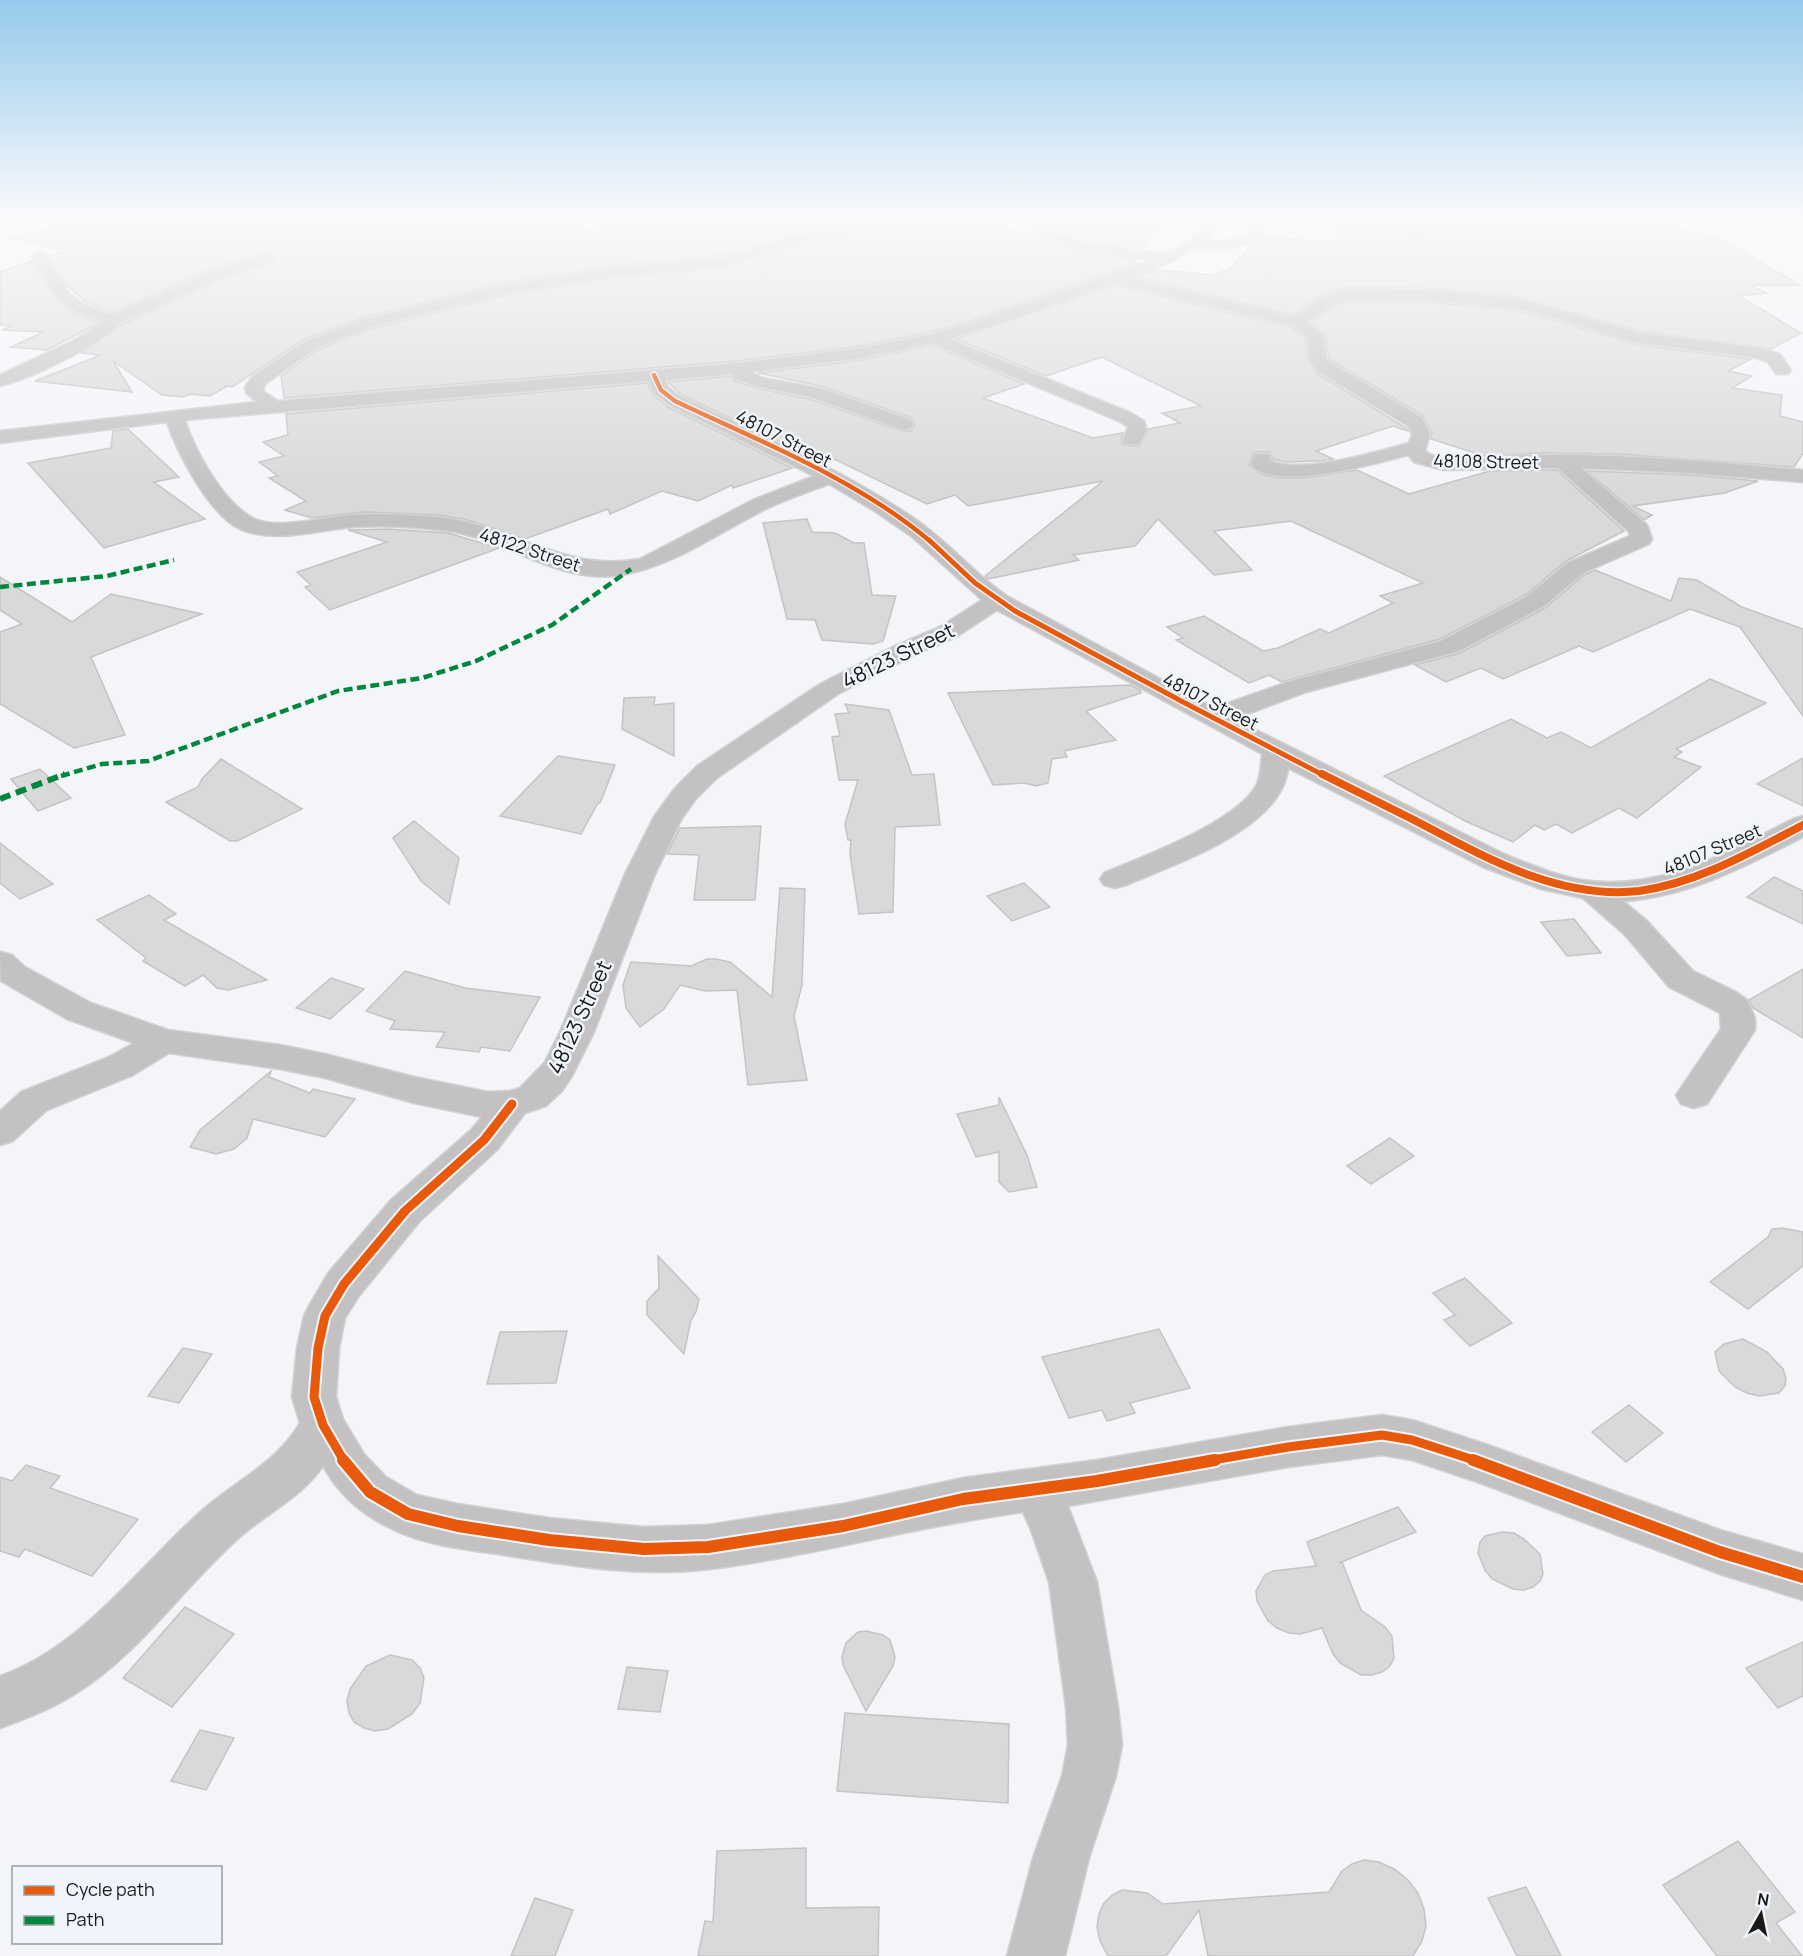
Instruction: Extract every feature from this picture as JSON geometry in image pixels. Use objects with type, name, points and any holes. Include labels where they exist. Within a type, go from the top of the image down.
[{"type":"street","points":[[81,308],[114,320]]},
{"type":"street","points":[[0,381],[94,335],[112,324],[114,320],[140,308]]},
{"type":"street","points":[[274,406],[255,393],[254,387],[259,380],[312,344],[368,324],[430,308]]},
{"type":"street","points":[[0,437],[274,406],[739,368],[823,358],[933,338],[1031,308]]},
{"type":"street","points":[[1238,308],[1297,322],[1315,308]]},
{"type":"street","points":[[1539,308],[1637,338],[1755,352],[1774,358],[1782,370]]},
{"type":"street","name":"48108 Street","points":[[1297,322],[1315,335],[1317,354],[1325,368],[1415,422],[1421,429],[1422,435],[1415,452],[1418,458],[1442,463],[1671,464],[1803,476]]},
{"type":"street","points":[[933,338],[1125,417],[1137,425],[1138,430],[1132,440]]},
{"type":"street","points":[[739,368],[744,377],[814,392],[904,424]]},
{"type":"street","name":"48107 Street","points":[[654,375],[662,390],[675,401],[828,477],[907,522],[966,577],[997,600],[1124,672],[1212,718],[1500,862],[1572,887],[1612,892],[1649,890],[1679,883],[1752,851],[1803,825]]},
{"type":"street","name":"48122 Street","points":[[174,416],[179,432],[205,482],[249,525],[278,528],[384,520],[452,525],[554,560],[598,570],[631,569],[646,564],[760,504],[828,477]]},
{"type":"street","points":[[1262,458],[1261,464],[1271,469],[1297,470],[1335,466],[1416,447]]},
{"type":"street","points":[[1212,718],[1308,683],[1450,646],[1536,601],[1575,568],[1641,539],[1639,530],[1563,462]]},
{"type":"street","name":"48123 Street","points":[[0,962],[13,974],[79,1011],[164,1041],[280,1057],[488,1105],[512,1104],[533,1097],[549,1082],[560,1067],[577,1032],[640,874],[668,817],[685,794],[707,772],[829,689],[883,660],[948,632],[997,600]]},
{"type":"street","points":[[1115,879],[1192,845],[1241,817],[1262,799],[1272,783],[1276,751]]},
{"type":"street","points":[[1592,890],[1617,909],[1681,979],[1724,1000],[1735,1008],[1738,1030],[1694,1095]]},
{"type":"street","points":[[0,1132],[34,1101],[121,1066],[164,1041]]},
{"type":"street","points":[[512,1104],[484,1140],[405,1210],[344,1284],[325,1316],[318,1348],[314,1397],[323,1425],[348,1468],[370,1492],[408,1514],[458,1526],[549,1540],[644,1549],[708,1547],[843,1526],[963,1499],[1098,1481],[1288,1447],[1382,1436],[1412,1440],[1488,1465],[1720,1552],[1803,1577]]},
{"type":"street","points":[[0,1702],[48,1684],[88,1652],[216,1528],[241,1506],[275,1484],[300,1461],[323,1425]]},
{"type":"street","points":[[1035,1490],[1054,1527],[1072,1582],[1092,1707],[1095,1745],[1089,1776],[1061,1858],[1036,1956]]},
{"type":"building","points":[[0,308],[68,308],[99,323],[47,350],[11,347],[44,332],[2,330],[12,326],[0,325]]},
{"type":"building","points":[[101,308],[124,308],[113,313]]},
{"type":"building","points":[[158,308],[401,308],[361,318],[305,339],[232,387],[227,386],[210,396],[162,395],[113,361],[132,392],[35,381],[101,355],[82,353],[121,325]]},
{"type":"building","points":[[453,308],[1006,308],[926,333],[861,346],[737,361],[284,398],[281,376],[319,349],[375,328]]},
{"type":"building","points":[[1046,308],[1212,308],[1290,327],[1305,338],[1309,361],[1318,374],[1408,431],[1393,426],[1316,451],[1333,459],[1320,461],[1285,462],[1273,459],[1269,452],[1254,452],[1249,465],[1261,474],[1279,478],[1302,478],[1357,470],[1409,494],[1490,471],[1557,470],[1624,531],[1566,561],[1527,594],[1440,639],[1282,682],[1269,675],[1249,683],[1176,640],[1183,638],[1167,627],[1204,616],[1263,651],[1278,648],[1320,629],[1329,633],[1393,603],[1380,596],[1423,583],[1291,521],[1214,531],[1252,570],[1214,575],[1158,519],[1135,546],[1073,555],[1079,560],[988,579],[985,576],[1103,481],[968,506],[955,495],[927,504],[828,456],[817,459],[682,395],[668,382],[732,376],[734,381],[809,399],[905,432],[912,430],[915,425],[912,418],[821,386],[758,373],[861,360],[932,345],[1024,384],[983,398],[1093,438],[1123,433],[1121,439],[1123,445],[1139,446],[1149,429],[1180,423],[1162,413],[1201,406],[1102,357],[1046,376],[956,339]]},
{"type":"building","points":[[1266,308],[1304,308],[1294,315]]},
{"type":"building","points":[[1331,308],[1508,309],[1534,314],[1637,345],[1751,359],[1728,371],[1752,376],[1732,388],[1782,395],[1780,416],[1803,422],[1803,453],[1794,467],[1617,454],[1543,453],[1484,456],[1431,439],[1432,433],[1423,416],[1329,359],[1325,335],[1311,322]]},
{"type":"building","points":[[1557,308],[1760,308],[1801,333],[1771,349],[1639,331]]},
{"type":"building","points":[[647,383],[654,396],[668,407],[792,468],[733,488],[732,485],[698,501],[662,491],[610,514],[608,509],[525,539],[464,519],[437,515],[364,512],[312,518],[285,510],[306,501],[269,478],[278,476],[259,462],[284,456],[263,442],[288,435],[286,414]]},
{"type":"building","points":[[128,429],[179,477],[154,482],[205,519],[104,548],[28,463],[111,448],[113,431]]},
{"type":"building","points":[[1587,471],[1692,475],[1758,481],[1725,493],[1633,506],[1652,515],[1644,520]]},
{"type":"building","points":[[807,519],[812,532],[835,533],[854,543],[864,543],[872,595],[896,596],[883,641],[873,644],[822,640],[815,620],[787,619],[763,523]]},
{"type":"building","points":[[388,529],[448,533],[499,548],[330,610],[305,587],[311,585],[297,572],[387,542],[348,530]]},
{"type":"building","points":[[1595,570],[1671,601],[1679,578],[1697,580],[1742,607],[1803,629],[1803,716],[1740,627],[1690,609],[1593,652],[1579,646],[1503,679],[1481,668],[1446,682],[1415,665],[1460,653],[1545,608],[1584,575]]},
{"type":"building","points":[[0,577],[72,622],[111,594],[202,614],[91,657],[125,735],[74,748],[0,704],[0,632],[22,624],[0,610]]},
{"type":"building","points":[[1710,679],[1766,703],[1676,749],[1682,752],[1674,757],[1701,767],[1637,818],[1619,808],[1572,833],[1556,824],[1544,830],[1535,825],[1513,842],[1465,821],[1384,776],[1511,719],[1547,738],[1561,732],[1591,748]]},
{"type":"building","points":[[1130,685],[1140,690],[1141,693],[1086,711],[1116,740],[1064,751],[1067,757],[1052,759],[1048,783],[1036,786],[1024,783],[993,785],[948,693]]},
{"type":"building","points":[[655,697],[654,705],[674,703],[674,756],[622,729],[624,698]]},
{"type":"building","points":[[845,704],[889,710],[912,775],[934,774],[940,825],[895,827],[893,912],[859,914],[850,854],[851,840],[848,840],[845,824],[858,780],[839,780],[832,737],[840,736],[835,714],[849,713]]},
{"type":"building","points":[[558,756],[615,765],[600,803],[581,834],[500,816]]},
{"type":"building","points":[[1803,758],[1803,806],[1757,784]]},
{"type":"building","points":[[221,759],[302,809],[237,841],[230,841],[166,802],[198,787],[202,779]]},
{"type":"building","points":[[40,769],[71,798],[38,811],[11,779]]},
{"type":"building","points":[[414,821],[459,858],[449,904],[421,881],[393,838]]},
{"type":"building","points":[[761,826],[755,900],[694,900],[699,855],[667,854],[680,828]]},
{"type":"building","points":[[0,843],[53,884],[20,899],[0,883]]},
{"type":"building","points":[[1774,877],[1803,891],[1803,924],[1747,897]]},
{"type":"building","points":[[1024,883],[1050,907],[1012,921],[987,896]]},
{"type":"building","points":[[780,888],[805,889],[802,985],[794,1016],[807,1080],[748,1085],[737,990],[705,991],[680,985],[664,1009],[640,1027],[626,1008],[623,985],[631,962],[691,966],[707,959],[715,959],[730,962],[772,997]]},
{"type":"building","points":[[149,895],[176,914],[164,920],[267,980],[228,990],[217,988],[203,975],[185,986],[143,961],[146,958],[97,920]]},
{"type":"building","points":[[1574,919],[1601,953],[1567,956],[1541,922]]},
{"type":"building","points":[[1803,969],[1803,1038],[1753,1008],[1749,1000]]},
{"type":"building","points":[[405,971],[465,988],[540,997],[510,1051],[481,1047],[479,1052],[436,1047],[445,1032],[390,1029],[395,1021],[366,1011]]},
{"type":"building","points":[[331,978],[364,989],[330,1019],[296,1008]]},
{"type":"building","points":[[271,1071],[269,1077],[310,1093],[313,1089],[355,1099],[325,1137],[253,1119],[247,1138],[234,1149],[216,1154],[190,1147],[200,1130]]},
{"type":"building","points":[[999,1097],[1027,1155],[1037,1187],[1009,1192],[999,1182],[999,1152],[976,1157],[957,1114],[999,1105]]},
{"type":"building","points":[[1390,1138],[1414,1156],[1371,1184],[1347,1166]]},
{"type":"building","points":[[1782,1228],[1803,1232],[1803,1266],[1748,1309],[1710,1282],[1768,1237],[1772,1229]]},
{"type":"building","points":[[658,1256],[699,1299],[696,1312],[691,1320],[684,1354],[647,1315],[647,1301],[659,1288]]},
{"type":"building","points":[[1465,1278],[1512,1323],[1470,1346],[1444,1320],[1455,1315],[1433,1293]]},
{"type":"building","points":[[1159,1329],[1190,1388],[1130,1403],[1135,1413],[1107,1421],[1102,1410],[1069,1418],[1042,1357]]},
{"type":"building","points":[[567,1331],[556,1383],[487,1384],[500,1332]]},
{"type":"building","points":[[1743,1339],[1767,1352],[1783,1369],[1786,1378],[1785,1386],[1779,1393],[1759,1396],[1747,1393],[1735,1387],[1719,1371],[1715,1352],[1724,1344]]},
{"type":"building","points":[[183,1348],[212,1354],[179,1403],[148,1396]]},
{"type":"building","points":[[1629,1405],[1663,1433],[1626,1462],[1592,1432]]},
{"type":"building","points":[[26,1465],[60,1476],[50,1488],[138,1519],[92,1576],[25,1549],[19,1557],[0,1551],[0,1477],[12,1481]]},
{"type":"building","points":[[1398,1507],[1416,1532],[1339,1563],[1342,1562],[1361,1610],[1385,1627],[1392,1636],[1394,1658],[1390,1666],[1382,1672],[1361,1675],[1340,1663],[1333,1654],[1322,1628],[1300,1634],[1289,1633],[1268,1621],[1257,1601],[1256,1591],[1265,1575],[1273,1571],[1316,1566],[1307,1542]]},
{"type":"building","points":[[1502,1532],[1514,1533],[1540,1554],[1543,1574],[1540,1581],[1533,1587],[1524,1590],[1513,1589],[1492,1579],[1485,1570],[1478,1553],[1480,1542],[1485,1536]]},
{"type":"building","points":[[185,1607],[234,1634],[172,1707],[123,1678]]},
{"type":"building","points":[[866,1631],[883,1635],[890,1640],[895,1657],[893,1666],[866,1711],[843,1665],[842,1657],[846,1643],[858,1632]]},
{"type":"building","points":[[1803,1642],[1803,1696],[1778,1708],[1746,1668]]},
{"type":"building","points":[[390,1655],[412,1660],[420,1668],[424,1678],[420,1703],[412,1714],[388,1729],[375,1731],[364,1728],[354,1722],[349,1713],[347,1701],[350,1689],[366,1666]]},
{"type":"building","points":[[627,1667],[668,1671],[660,1712],[618,1709]]},
{"type":"building","points":[[845,1713],[1009,1724],[1008,1803],[837,1791]]},
{"type":"building","points":[[200,1730],[234,1738],[206,1790],[171,1781]]},
{"type":"building","points":[[1738,1841],[1795,1912],[1776,1923],[1802,1956],[1717,1956],[1663,1885]]},
{"type":"building","points":[[806,1848],[806,1908],[879,1907],[878,1956],[698,1956],[705,1921],[713,1922],[717,1851]]},
{"type":"building","points":[[1364,1860],[1379,1862],[1394,1869],[1407,1879],[1418,1893],[1424,1909],[1426,1926],[1422,1941],[1413,1956],[1208,1956],[1199,1910],[1166,1956],[1108,1956],[1100,1941],[1097,1927],[1099,1914],[1104,1903],[1112,1895],[1122,1890],[1147,1893],[1163,1904],[1329,1892],[1342,1871]]},
{"type":"building","points":[[1526,1887],[1561,1956],[1517,1956],[1488,1898]]},
{"type":"building","points":[[535,1898],[573,1910],[555,1956],[511,1956]]},
{"type":"marked path","points":[[0,587],[107,576],[174,560]]},
{"type":"marked path","points":[[0,799],[76,770],[102,764],[148,761],[338,691],[422,678],[476,661],[528,639],[552,625],[631,569]]},
{"type":"cycle path","points":[[654,375],[661,390],[675,401],[794,457],[880,505],[919,532],[986,593],[1015,611],[1262,744],[1465,847],[1522,873],[1582,889],[1613,892],[1638,891],[1663,886],[1711,870],[1803,825]]},
{"type":"cycle path","points":[[512,1104],[484,1140],[405,1211],[344,1284],[325,1316],[318,1348],[314,1397],[323,1425],[348,1468],[370,1492],[408,1514],[458,1526],[549,1540],[644,1549],[708,1547],[843,1526],[963,1499],[1097,1481],[1288,1447],[1382,1435],[1412,1440],[1488,1465],[1720,1552],[1803,1577]]}]
